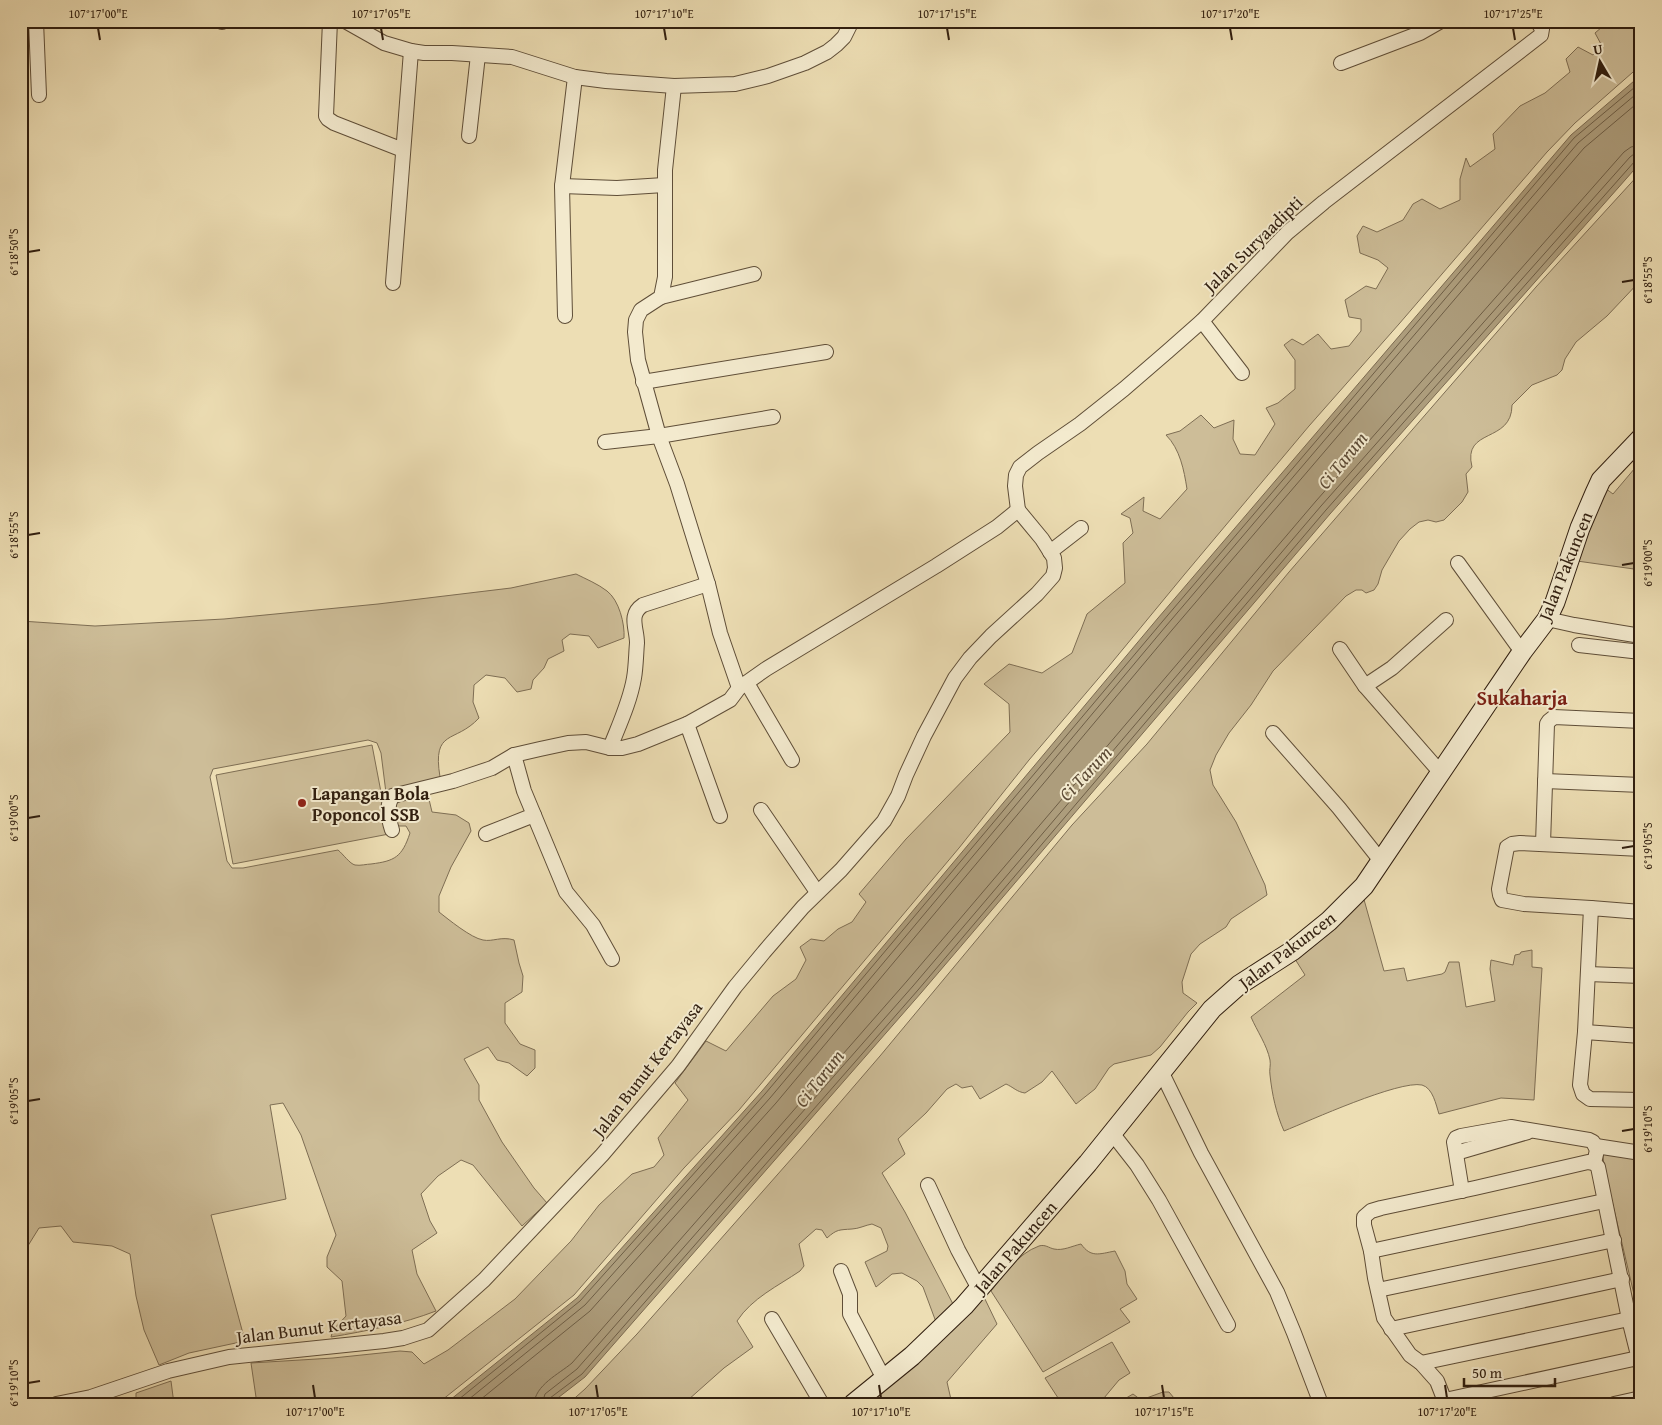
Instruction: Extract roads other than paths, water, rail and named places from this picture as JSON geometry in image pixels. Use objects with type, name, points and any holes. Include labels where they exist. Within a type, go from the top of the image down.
[{"type":"street","points":[[36,21],[39,95]]},
{"type":"street","points":[[330,21],[326,116],[334,123],[403,150]]},
{"type":"street","points":[[345,21],[384,43],[411,51],[512,58],[575,77],[674,86],[736,84],[768,76],[805,63],[827,52],[836,45],[844,37],[852,21]]},
{"type":"street","points":[[1341,63],[1420,33],[1441,21]]},
{"type":"street","name":"Jalan Suryaadipti","points":[[1018,510],[1015,486],[1016,475],[1020,467],[1080,424],[1124,389],[1202,321],[1288,232],[1324,202],[1541,35],[1542,29],[1537,21]]},
{"type":"street","points":[[393,283],[411,51]]},
{"type":"street","points":[[469,136],[478,55]]},
{"type":"street","points":[[565,316],[562,186],[575,77]]},
{"type":"street","points":[[661,297],[665,277],[664,185],[674,86]]},
{"type":"street","points":[[562,186],[616,188],[664,185]]},
{"type":"street","points":[[754,274],[661,297],[642,310],[636,320],[635,332],[638,360],[659,436],[678,484],[708,584],[720,633],[743,686],[792,760]]},
{"type":"street","points":[[1202,321],[1242,373]]},
{"type":"street","points":[[644,382],[826,352]]},
{"type":"street","points":[[605,442],[659,436],[773,417]]},
{"type":"street","name":"Jalan Pakuncen","points":[[853,1404],[884,1380],[929,1340],[979,1289],[1162,1073],[1212,1009],[1239,985],[1292,951],[1329,921],[1364,886],[1522,652],[1547,619],[1555,602],[1594,493],[1601,480],[1641,438]]},
{"type":"street","points":[[392,830],[388,818],[387,805],[392,796],[461,779],[492,768],[514,755],[568,743],[586,742],[610,748],[622,748],[638,744],[687,724],[730,700],[743,686],[800,647],[929,570],[997,527],[1018,510]]},
{"type":"street","name":"Jalan Bunut Kertayasa","points":[[56,1404],[91,1397],[168,1371],[229,1357],[403,1338],[428,1330],[484,1280],[602,1155],[678,1066],[735,987],[817,892],[884,821],[924,736],[955,678],[970,658],[991,636],[1037,594],[1053,576],[1055,568],[1054,558],[1042,539],[1018,510]]},
{"type":"street","points":[[1050,552],[1081,528]]},
{"type":"street","points":[[1458,563],[1522,652]]},
{"type":"street","points":[[610,748],[627,704],[634,678],[637,644],[634,614],[638,608],[644,605],[708,584]]},
{"type":"street","points":[[1547,619],[1641,636]]},
{"type":"street","points":[[1365,686],[1392,668],[1446,620]]},
{"type":"street","points":[[1579,645],[1641,652]]},
{"type":"street","points":[[1340,648],[1365,686],[1440,772]]},
{"type":"street","points":[[1543,844],[1548,721],[1554,717],[1641,721]]},
{"type":"street","points":[[687,724],[720,816]]},
{"type":"street","points":[[1273,733],[1339,808],[1381,861]]},
{"type":"street","points":[[514,755],[524,791],[566,892],[593,924],[612,959]]},
{"type":"street","points":[[1546,781],[1641,786]]},
{"type":"street","points":[[761,810],[817,892]]},
{"type":"street","points":[[486,834],[534,815]]},
{"type":"street","points":[[1641,849],[1512,844],[1507,847],[1499,889],[1502,900],[1524,904],[1641,912]]},
{"type":"street","points":[[1591,908],[1585,1032],[1580,1085],[1583,1094],[1590,1099],[1641,1100]]},
{"type":"street","points":[[1588,974],[1641,976]]},
{"type":"street","points":[[1585,1032],[1641,1036]]},
{"type":"street","points":[[1162,1073],[1201,1153],[1276,1292],[1294,1333],[1320,1404]]},
{"type":"street","points":[[1462,1191],[1454,1142],[1461,1136],[1510,1127],[1589,1140],[1596,1146],[1641,1152]]},
{"type":"street","points":[[1112,1133],[1137,1164],[1159,1200],[1228,1326]]},
{"type":"street","points":[[1594,1163],[1596,1146]]},
{"type":"street","points":[[1588,1162],[1594,1163],[1598,1167],[1629,1319],[1640,1362],[1445,1402],[1437,1381],[1421,1363],[1410,1355],[1384,1318],[1364,1217],[1371,1211],[1462,1191],[1588,1162]]},
{"type":"street","points":[[928,1185],[958,1250],[979,1289]]},
{"type":"street","points":[[1371,1251],[1604,1201]]},
{"type":"street","points":[[1378,1290],[1614,1240]]},
{"type":"street","points":[[841,1271],[850,1294],[850,1314],[884,1380]]},
{"type":"street","points":[[1391,1329],[1622,1279]]},
{"type":"street","points":[[772,1319],[822,1404]]},
{"type":"street","points":[[1421,1363],[1629,1319]]},
{"type":"street","points":[[1614,1404],[1641,1398]]},
{"type":"water","name":"Ci Tarum","points":[[1641,75],[1641,162],[1330,514],[921,993],[585,1377],[550,1404],[445,1404],[577,1298],[762,1091],[1158,618],[1571,135]]},
{"type":"place","name":"Lapangan Bola Poponcol SSB","points":[[302,803]]},
{"type":"district","name":"Sukaharja","points":[[1522,697]]}]
